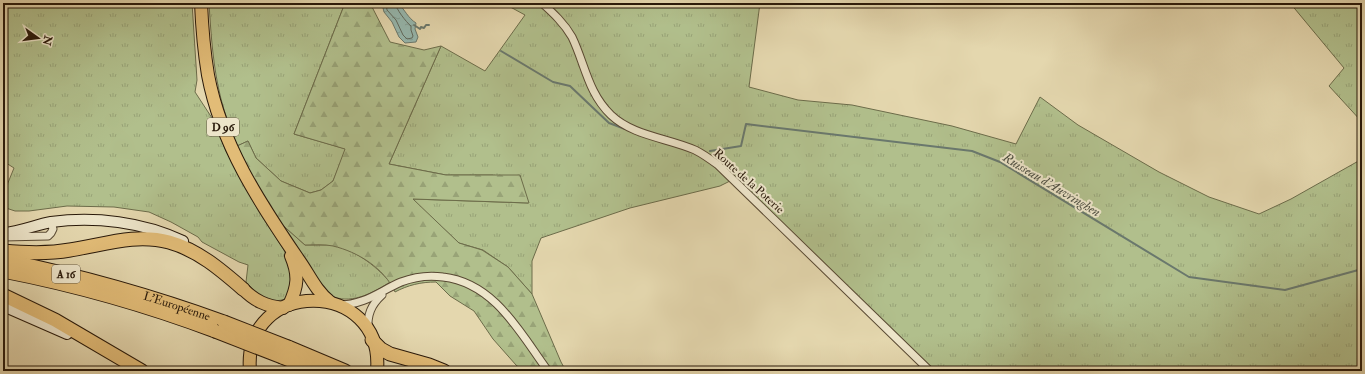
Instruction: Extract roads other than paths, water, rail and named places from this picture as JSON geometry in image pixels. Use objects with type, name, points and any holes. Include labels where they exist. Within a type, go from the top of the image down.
[{"type":"highway","points":[[3,251],[53,252],[84,248],[128,239],[156,240],[182,247],[202,258],[227,275],[243,289]]},
{"type":"highway","name":"L'Européenne","points":[[3,260],[62,273],[157,299],[220,327],[285,352],[345,371]]},
{"type":"highway","name":"L'Européenne","points":[[3,271],[46,280],[220,327]]},
{"type":"highway","points":[[3,294],[55,320],[142,371]]},
{"type":"highway","points":[[370,336],[381,349],[390,354],[429,365],[444,371]]},
{"type":"highway","name":"L'Européenne","points":[[285,352],[317,371]]},
{"type":"main road","name":"D 96","points":[[201,3],[207,69],[219,117],[244,176],[283,239],[294,262],[297,275],[296,289],[286,306]]},
{"type":"main road","points":[[3,233],[14,232],[51,222],[83,220],[103,221],[137,226],[162,232],[190,245],[212,258],[236,279],[253,299],[261,303],[270,306],[286,306],[308,300],[333,303],[354,314],[362,322],[370,336],[376,356],[376,371]]},
{"type":"main road","name":"D 96","points":[[283,239],[298,258],[318,291],[333,303]]},
{"type":"main road","points":[[3,306],[56,328],[137,371]]},
{"type":"main road","points":[[250,371],[251,350],[257,334],[269,318],[286,306]]},
{"type":"street","name":"Route de la Poterie","points":[[542,3],[556,16],[568,31],[593,90],[602,106],[612,116],[633,129],[698,151],[718,165],[930,371]]},
{"type":"street","points":[[3,237],[48,236],[53,229],[51,222]]},
{"type":"street","points":[[333,303],[356,303],[387,291],[406,280],[435,276],[456,279],[476,286],[489,295],[503,310],[548,371]]},
{"type":"street","points":[[370,336],[368,318],[370,310],[375,302],[387,291]]},
{"type":"water","points":[[398,3],[416,23],[415,29],[418,37],[416,42],[405,43],[399,37],[392,22],[384,12],[382,4]]},
{"type":"waterway","name":"Ruisseau d'Auvringhen","points":[[414,25],[420,29],[421,27],[424,28],[426,25],[429,25]]},
{"type":"waterway","name":"Ruisseau d'Auvringhen","points":[[501,51],[553,82],[570,86],[609,123],[625,129]]},
{"type":"waterway","name":"Ruisseau d'Auvringhen","points":[[710,151],[741,146],[746,124],[972,151],[1000,162],[1189,277],[1285,290],[1362,269]]}]
